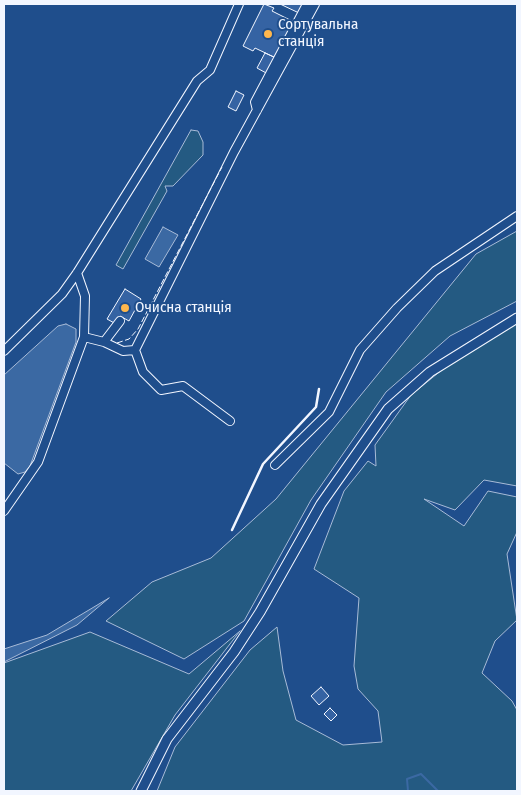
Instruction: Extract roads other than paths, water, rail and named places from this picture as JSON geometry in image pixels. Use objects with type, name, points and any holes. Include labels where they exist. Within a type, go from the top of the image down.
[{"type":"main road","points":[[142,791],[167,739],[234,652],[260,612],[321,504],[388,409],[430,372],[517,318]]},
{"type":"lane","points":[[4,351],[62,294],[78,273],[198,81],[210,70],[239,4]]},
{"type":"lane","points":[[257,110],[255,102],[307,4]]},
{"type":"lane","points":[[230,422],[183,386],[161,390],[143,372],[135,350],[257,110],[315,4]]},
{"type":"lane","points":[[275,465],[329,412],[360,350],[397,308],[435,271],[517,216]]},
{"type":"lane","points":[[4,511],[38,462],[84,337],[85,296],[78,273]]},
{"type":"lane","points":[[104,342],[120,321]]},
{"type":"lane","points":[[84,337],[104,342],[123,351],[135,350]]},
{"type":"waterway","points":[[408,791],[407,779],[421,774],[438,791]]},
{"type":"place","name":"Сортувальна станція","points":[[268,34]]},
{"type":"place","name":"Очисна станція","points":[[125,308]]}]
